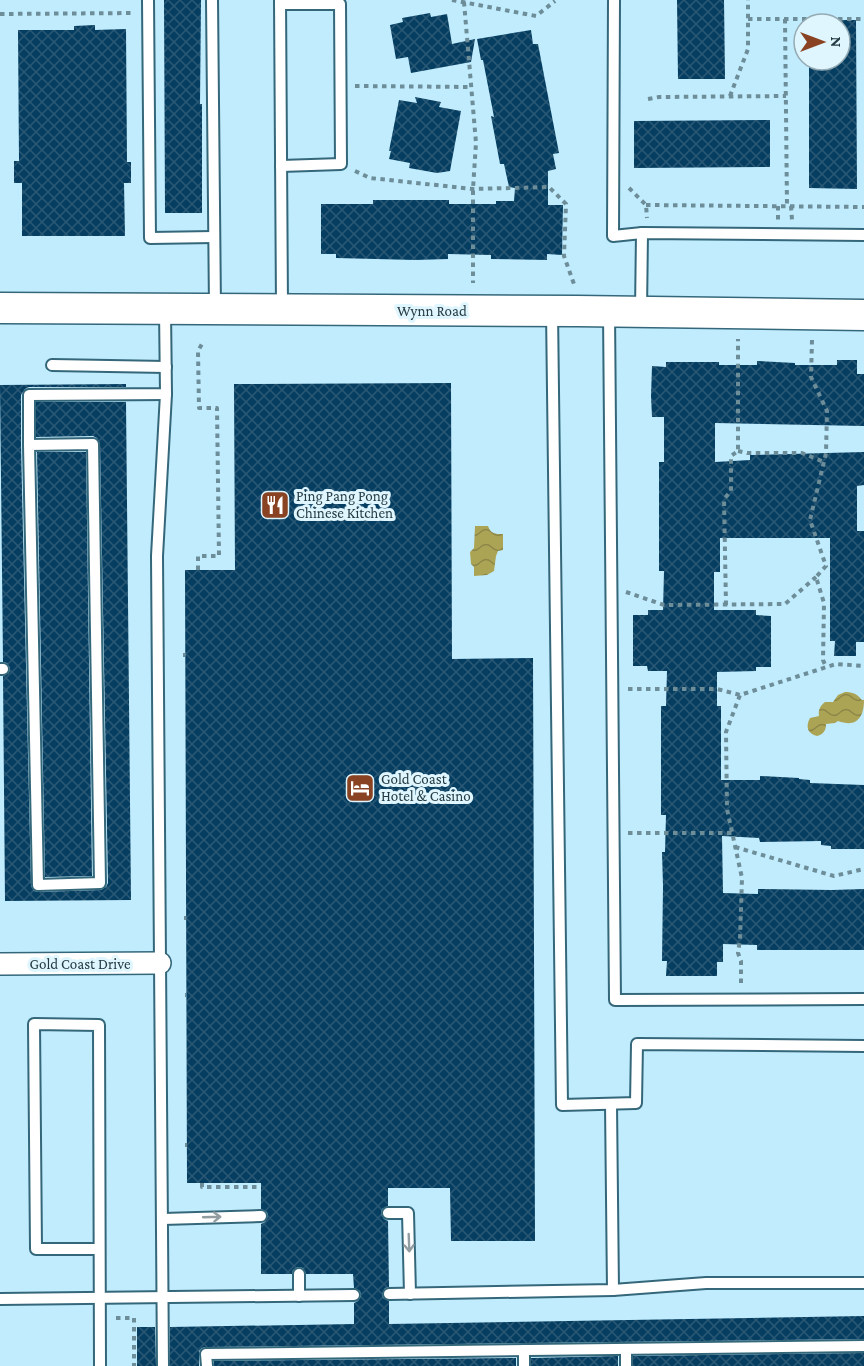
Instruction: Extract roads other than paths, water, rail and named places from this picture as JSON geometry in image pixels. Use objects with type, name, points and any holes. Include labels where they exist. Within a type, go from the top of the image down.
[{"type":"street","name":"Wynn Road","points":[[0,308],[864,315]]},
{"type":"street","name":"Gold Coast Drive","points":[[0,964],[160,963]]},
{"type":"lane","points":[[148,0],[150,238],[214,237]]},
{"type":"lane","points":[[212,0],[215,310]]},
{"type":"lane","points":[[614,0],[613,236],[644,233],[864,235]]},
{"type":"lane","points":[[281,166],[341,164],[340,4],[280,2],[281,166],[282,310]]},
{"type":"lane","points":[[641,312],[644,233]]},
{"type":"lane","points":[[163,1366],[157,555],[166,393],[165,309]]},
{"type":"lane","points":[[552,311],[562,1105],[636,1103],[637,1044],[864,1046]]},
{"type":"lane","points":[[609,312],[615,1000],[864,999]]},
{"type":"lane","points":[[52,365],[165,367]]},
{"type":"lane","points":[[29,445],[93,444],[100,883],[38,885],[29,445],[29,395],[166,393]]},
{"type":"lane","points":[[99,1249],[36,1249],[34,1024],[99,1025],[100,1366]]},
{"type":"lane","points":[[611,1104],[613,1290]]},
{"type":"lane","points":[[388,1213],[408,1213],[410,1294]]},
{"type":"lane","points":[[163,1219],[261,1216]]},
{"type":"lane","points":[[299,1274],[299,1296]]},
{"type":"lane","points":[[389,1294],[613,1290],[706,1283],[864,1283]]},
{"type":"lane","points":[[0,1299],[354,1295]]},
{"type":"lane","points":[[207,1366],[206,1354],[864,1346]]},
{"type":"lane","points":[[626,1349],[626,1366]]},
{"type":"lane","points":[[524,1350],[524,1366]]},
{"type":"water","points":[[475,526],[488,526],[490,531],[503,534],[503,550],[498,551],[494,571],[487,575],[474,576],[474,567],[471,564],[470,552],[474,548]]},
{"type":"water","points":[[845,692],[855,694],[864,700],[863,711],[858,720],[850,723],[838,721],[826,724],[821,734],[817,736],[811,734],[808,730],[810,718],[819,716],[820,708],[825,702],[833,702],[838,695]]},
{"type":"place","name":"Ping Pang Pong Chinese Kitchen","points":[[275,505]]},
{"type":"place","name":"Gold Coast Hotel & Casino","points":[[360,788]]}]
